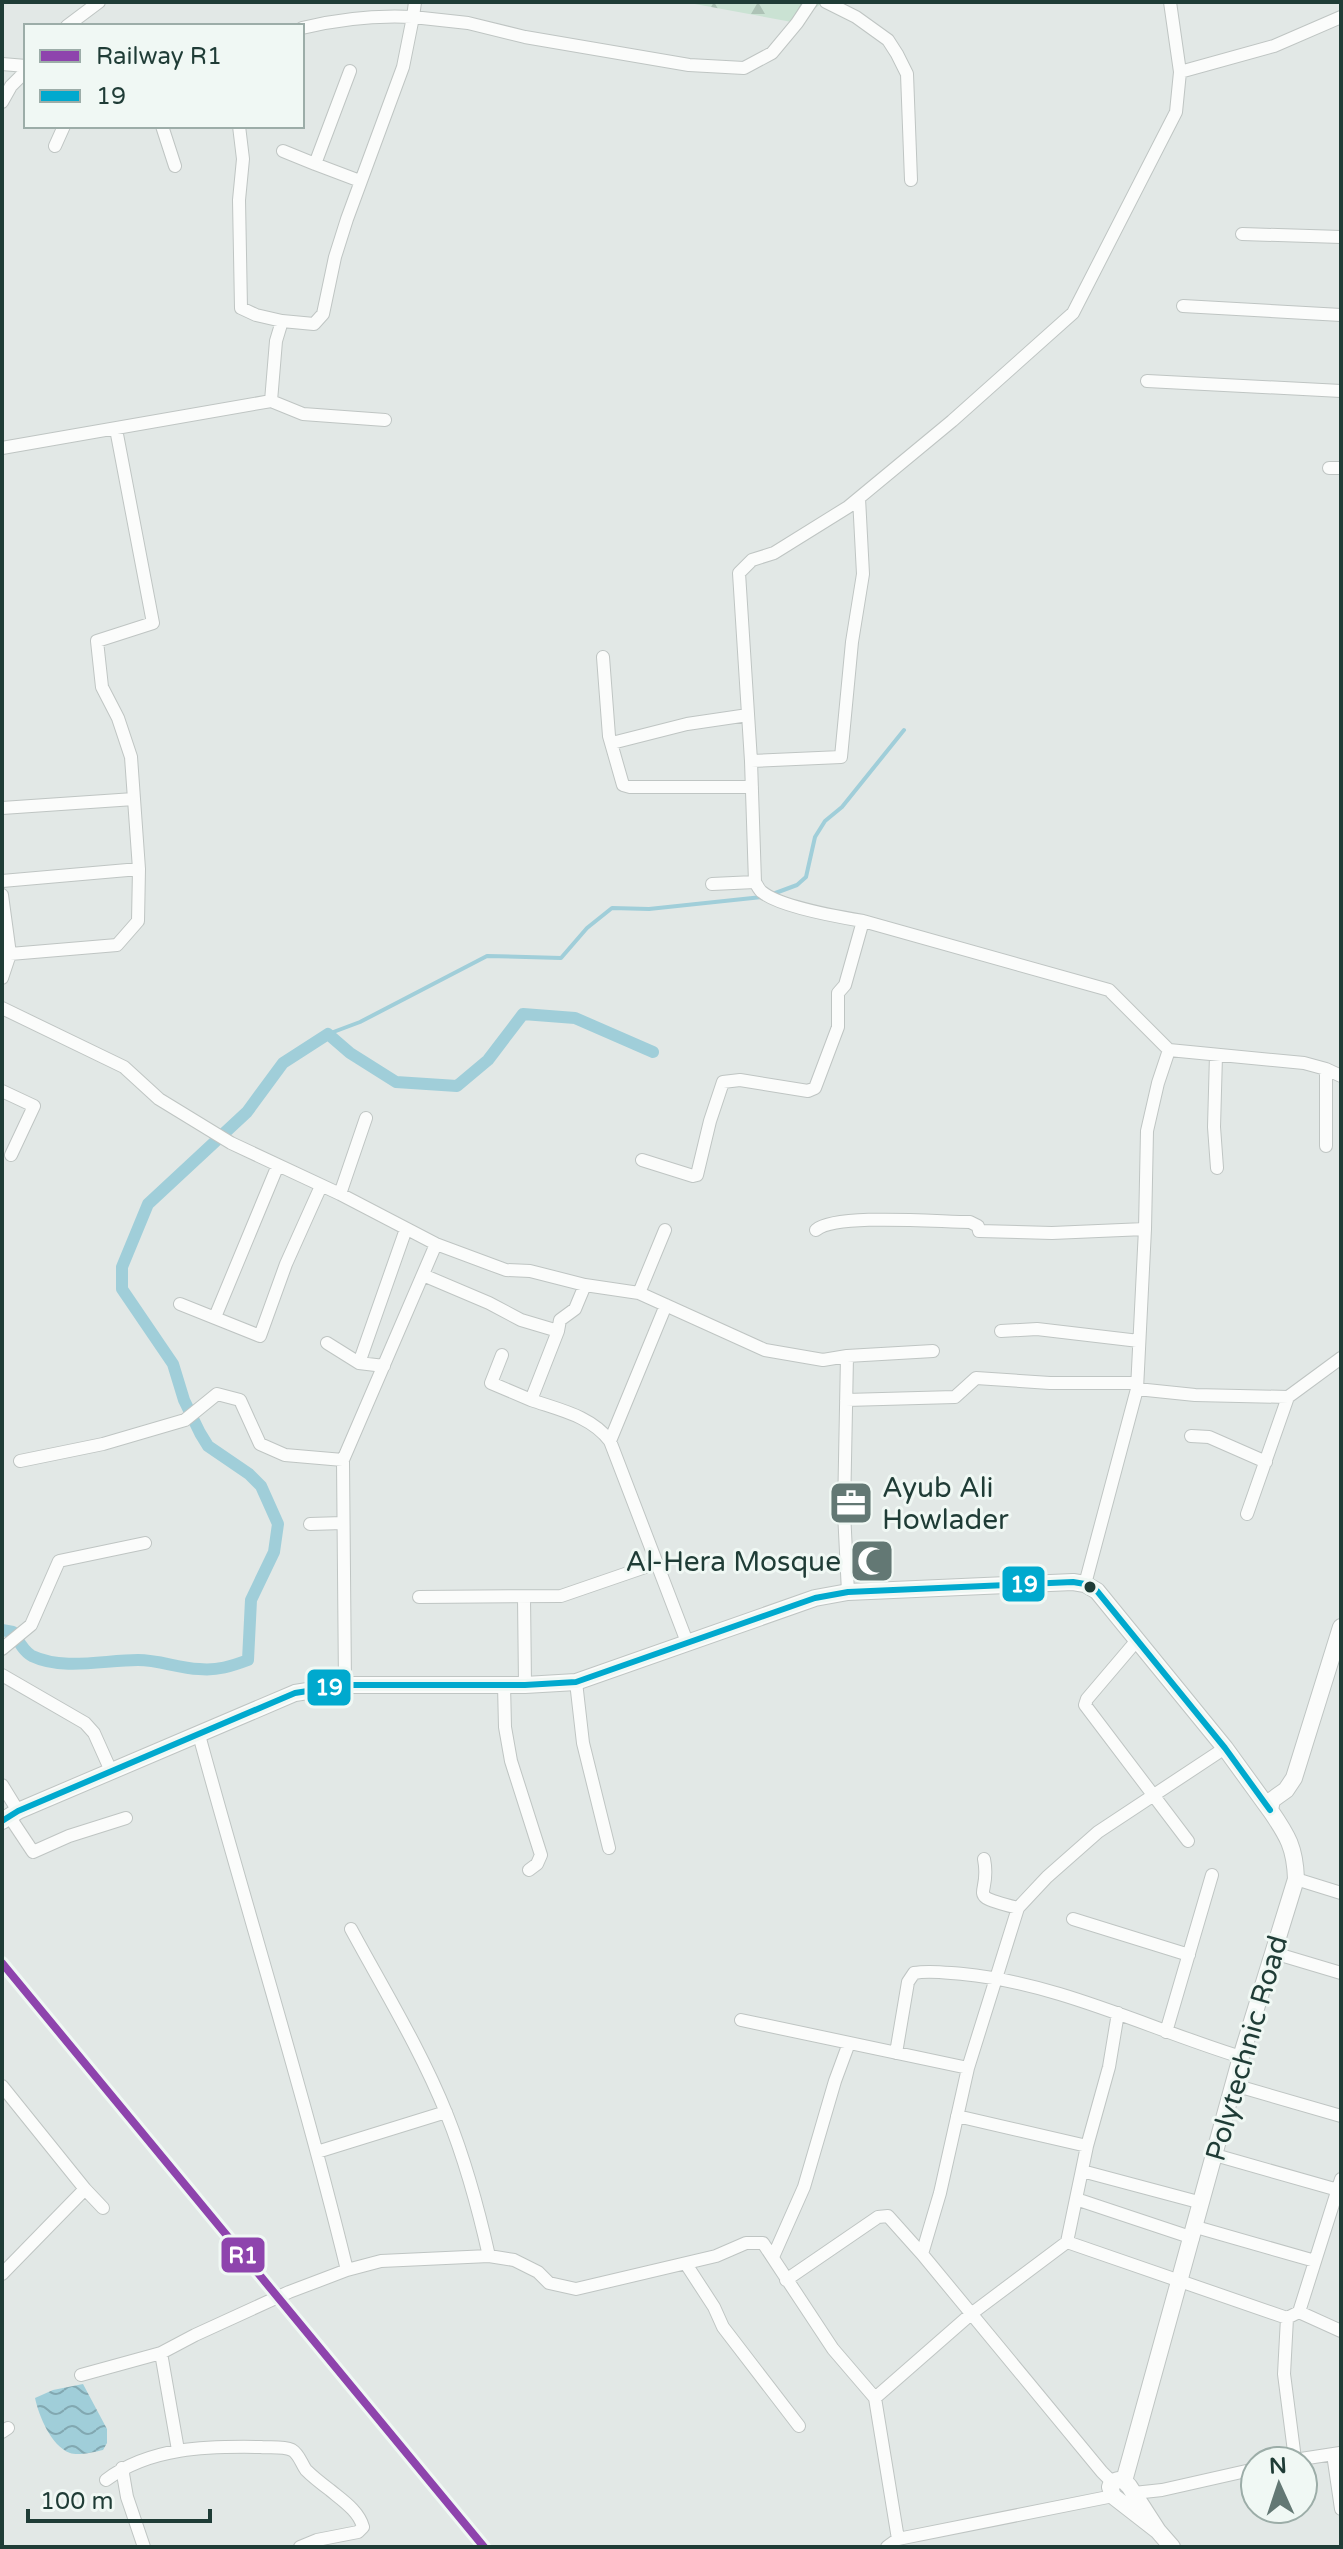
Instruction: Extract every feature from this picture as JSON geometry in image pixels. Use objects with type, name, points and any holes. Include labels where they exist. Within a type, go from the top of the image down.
[{"type":"street","points":[[70,24],[99,2]]},
{"type":"street","points":[[239,128],[243,159],[239,200],[241,308],[282,321],[314,324],[323,314],[335,257],[403,67],[415,2]]},
{"type":"street","points":[[304,28],[340,19],[381,16],[445,19],[525,37],[689,65],[744,68],[772,53],[811,2]]},
{"type":"street","points":[[826,2],[856,17],[888,40],[907,74],[911,180]]},
{"type":"street","points":[[758,886],[739,573],[746,564],[774,553],[848,507],[952,421],[1073,313],[1176,112],[1180,72],[1170,2]]},
{"type":"street","points":[[1180,72],[1274,46],[1341,17]]},
{"type":"street","points":[[2,64],[24,68]]},
{"type":"street","points":[[2,102],[24,70]]},
{"type":"street","points":[[315,164],[350,71]]},
{"type":"street","points":[[55,146],[63,128]]},
{"type":"street","points":[[163,128],[175,166]]},
{"type":"street","points":[[283,151],[360,181]]},
{"type":"street","points":[[1242,234],[1341,237]]},
{"type":"street","points":[[1183,306],[1341,315]]},
{"type":"street","points":[[271,401],[276,341],[282,321]]},
{"type":"street","points":[[1147,381],[1341,391]]},
{"type":"street","points":[[2,448],[271,401],[303,414],[385,420]]},
{"type":"street","points":[[10,954],[117,945],[138,921],[139,869],[131,757],[118,718],[102,687],[97,641],[153,623],[116,429]]},
{"type":"street","points":[[751,761],[841,757],[852,642],[863,574],[859,498]]},
{"type":"street","points":[[603,657],[609,736],[623,785],[752,787]]},
{"type":"street","points":[[612,743],[687,724],[748,715]]},
{"type":"street","points":[[2,808],[134,799]]},
{"type":"street","points":[[2,881],[139,869]]},
{"type":"street","points":[[712,884],[758,886],[777,900],[1109,990],[1169,1050],[1304,1063],[1341,1076]]},
{"type":"street","points":[[2,895],[10,954],[2,978]]},
{"type":"street","points":[[642,1160],[697,1175],[723,1082],[740,1080],[808,1091],[815,1088],[838,1027],[838,993],[845,985],[863,921]]},
{"type":"street","points":[[2,1008],[124,1067],[159,1099],[231,1143],[340,1194],[436,1244],[506,1270],[530,1271],[585,1285],[639,1293],[765,1350],[823,1360],[933,1351]]},
{"type":"street","points":[[10,1816],[295,1693],[345,1685],[576,1682],[815,1598],[848,1592],[1073,1582],[1085,1584],[1137,1386],[1147,1131],[1169,1050]]},
{"type":"street","points":[[1216,1055],[1214,1127],[1217,1168]]},
{"type":"street","points":[[1326,1069],[1326,1146]]},
{"type":"street","points":[[2,1091],[34,1106],[11,1155]]},
{"type":"street","points":[[340,1194],[366,1118]]},
{"type":"street","points":[[215,1317],[278,1165]]},
{"type":"street","points":[[180,1304],[260,1336],[286,1264],[321,1186]]},
{"type":"street","points":[[816,1230],[823,1226],[891,1218],[970,1222],[978,1226],[979,1231],[1052,1233],[1145,1229]]},
{"type":"street","points":[[359,1363],[406,1229]]},
{"type":"street","points":[[639,1293],[665,1230]]},
{"type":"street","points":[[345,1685],[343,1460],[436,1244]]},
{"type":"street","points":[[423,1275],[521,1320],[558,1331]]},
{"type":"street","points":[[531,1400],[560,1320],[575,1309],[585,1285]]},
{"type":"street","points":[[610,1441],[666,1305]]},
{"type":"street","points":[[1001,1331],[1037,1329],[1139,1341]]},
{"type":"street","points":[[327,1343],[359,1363],[384,1366]]},
{"type":"street","points":[[502,1355],[491,1383],[588,1421],[600,1428],[610,1441],[687,1642]]},
{"type":"street","points":[[847,1356],[844,1512],[848,1592]]},
{"type":"street","points":[[1247,1514],[1288,1397],[1341,1358]]},
{"type":"street","points":[[846,1400],[955,1397],[976,1378],[1137,1386],[1195,1395],[1288,1397]]},
{"type":"street","points":[[20,1461],[103,1444],[185,1420],[217,1394],[240,1400],[260,1444],[285,1455],[343,1460]]},
{"type":"street","points":[[1191,1436],[1209,1437],[1266,1462]]},
{"type":"street","points":[[310,1524],[343,1523]]},
{"type":"street","points":[[6,1646],[31,1625],[59,1561],[145,1543]]},
{"type":"street","points":[[419,1597],[561,1596],[657,1563]]},
{"type":"street","name":"Polytechnic Road","points":[[1085,1584],[1097,1591],[1138,1639],[1270,1810],[1289,1838],[1295,1858],[1296,1879],[1241,2057],[1121,2488]]},
{"type":"street","points":[[524,1597],[525,1685]]},
{"type":"street","points":[[1270,1810],[1272,1800],[1286,1790],[1294,1778],[1341,1627]]},
{"type":"street","points":[[1138,1639],[1085,1705],[1188,1841]]},
{"type":"street","points":[[2,1675],[85,1723],[94,1733],[111,1771]]},
{"type":"street","points":[[576,1682],[583,1743],[609,1848]]},
{"type":"street","points":[[504,1685],[505,1727],[511,1761],[541,1855],[537,1864],[529,1870]]},
{"type":"street","points":[[199,1735],[302,2095],[347,2270]]},
{"type":"street","points":[[922,2254],[940,2193],[968,2068],[1018,1908],[1071,1854],[1098,1832],[1225,1748]]},
{"type":"street","points":[[2,1785],[10,1816],[33,1852],[69,1836],[126,1818]]},
{"type":"street","points":[[984,1859],[983,1896],[988,1901],[1018,1908]]},
{"type":"street","points":[[1166,2032],[1212,1875]]},
{"type":"street","points":[[1296,1879],[1341,1893]]},
{"type":"street","points":[[1073,1919],[1189,1955]]},
{"type":"street","points":[[351,1929],[446,2112],[479,2211],[489,2256]]},
{"type":"street","points":[[1274,1953],[1341,1973]]},
{"type":"street","points":[[896,2053],[908,1982],[914,1973],[926,1971],[997,1978],[1118,2013],[1241,2057]]},
{"type":"street","points":[[875,2398],[971,2314],[1067,2242],[1087,2146],[1109,2067],[1118,2013]]},
{"type":"street","points":[[741,2020],[968,2068]]},
{"type":"street","points":[[773,2257],[804,2187],[849,2043]]},
{"type":"street","points":[[1234,2085],[1341,2116]]},
{"type":"street","points":[[2,2086],[103,2208]]},
{"type":"street","points":[[317,2152],[446,2112]]},
{"type":"street","points":[[957,2116],[1087,2146]]},
{"type":"street","points":[[1215,2155],[1339,2184],[1315,2261],[1293,2315],[1284,2374],[1290,2445]]},
{"type":"street","points":[[1082,2171],[1202,2203]]},
{"type":"street","points":[[2,2274],[85,2189]]},
{"type":"street","points":[[1076,2199],[1315,2261]]},
{"type":"street","points":[[786,2280],[878,2217],[888,2216],[1102,2472],[1121,2488],[1172,2547]]},
{"type":"street","points":[[1067,2242],[1341,2331]]},
{"type":"street","points":[[81,2375],[161,2353],[231,2318],[347,2270],[381,2261],[489,2256],[514,2260],[538,2272],[549,2283],[576,2289],[716,2256],[746,2243],[763,2243],[833,2349],[875,2398],[893,2543],[1121,2488],[1162,2490],[1239,2473]]},
{"type":"street","points":[[686,2264],[723,2327],[799,2426]]},
{"type":"street","points":[[161,2353],[178,2450]]},
{"type":"street","points":[[106,2480],[122,2468],[178,2450],[238,2447],[295,2451],[307,2470],[351,2508],[363,2527],[358,2532],[317,2540],[300,2547]]},
{"type":"street","points":[[1337,2453],[1341,2509]]},
{"type":"street","points":[[122,2468],[127,2497],[144,2547]]},
{"type":"green space","points":[[684,2],[823,2],[797,23]]},
{"type":"water","points":[[83,2384],[107,2429],[107,2443],[103,2450],[73,2454],[63,2449],[52,2437],[35,2398],[53,2390]]},
{"type":"waterway","points":[[770,895],[797,885],[806,877],[815,837],[825,821],[842,807],[904,730]]},
{"type":"waterway","points":[[328,1034],[360,1022],[487,956],[561,958],[587,928],[612,908],[649,909],[762,897]]},
{"type":"waterway","points":[[2,1630],[13,1632],[32,1656],[57,1663],[138,1660],[206,1669],[224,1668],[248,1660],[251,1600],[274,1552],[278,1524],[261,1486],[208,1446],[200,1433],[184,1400],[173,1364],[122,1289],[122,1267],[148,1204],[247,1112],[283,1063],[328,1034],[350,1053],[396,1082],[457,1086],[488,1060],[523,1014],[575,1018],[653,1052]]},
{"type":"rail line","name":"R1","points":[[2,1963],[484,2547]]},
{"type":"transit line","name":"19","points":[[2,1821],[18,1811],[295,1693],[345,1685],[576,1682],[815,1598],[848,1592],[1073,1582],[1097,1591],[1225,1748],[1270,1810]]},
{"type":"place","name":"Ayub Ali Howlader","points":[[851,1503]]},
{"type":"place","name":"Al-Hera Mosque","points":[[872,1561]]}]
